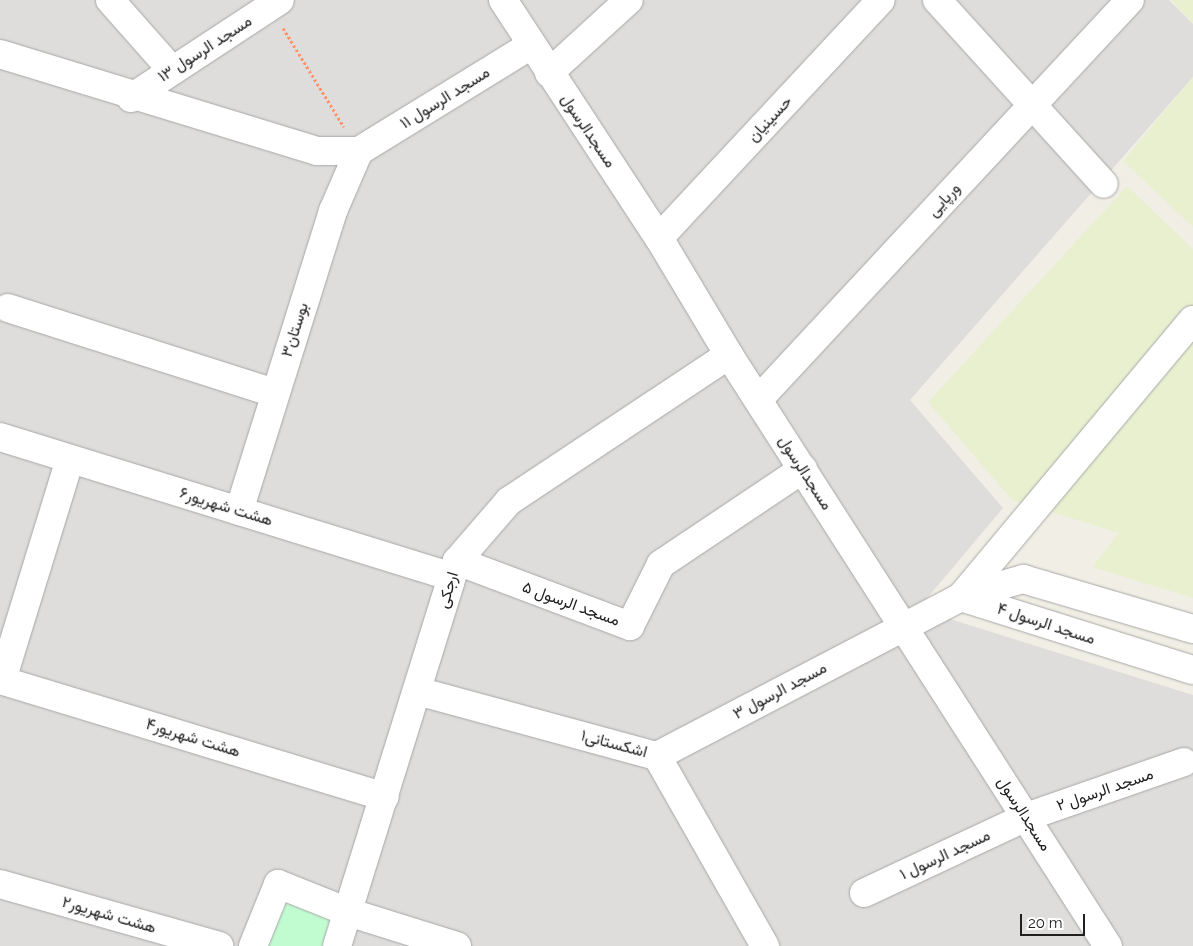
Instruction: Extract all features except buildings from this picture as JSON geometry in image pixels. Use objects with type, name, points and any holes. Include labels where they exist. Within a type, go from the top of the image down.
[{"type":"street","points":[[110,0],[172,70]]},
{"type":"street","name":"مسجدالرسول","points":[[502,0],[659,238],[729,355],[1108,946]]},
{"type":"street","points":[[549,73],[628,0]]},
{"type":"street","name":"حسینیان","points":[[659,238],[881,0]]},
{"type":"street","points":[[937,0],[1104,184]]},
{"type":"street","name":"ورپایی","points":[[758,400],[1130,0]]},
{"type":"street","name":"مسجد الرسول ۱۳","points":[[131,98],[274,3]]},
{"type":"street","name":"مسجد الرسول ۱۱","points":[[358,150],[531,45]]},
{"type":"street","points":[[0,54],[131,98],[317,151],[358,150]]},
{"type":"street","name":"بوستان۳","points":[[239,511],[334,211],[358,150]]},
{"type":"street","points":[[8,308],[275,393]]},
{"type":"street","points":[[962,597],[1193,320]]},
{"type":"street","name":"ارجکی","points":[[337,946],[351,913],[454,569],[508,501],[729,355]]},
{"type":"street","name":"هشت شهریور۶","points":[[0,437],[239,511],[454,569]]},
{"type":"street","points":[[1,680],[70,459]]},
{"type":"street","name":"مسجد الرسول ۵","points":[[454,569],[630,626],[661,564],[803,469]]},
{"type":"street","points":[[904,627],[962,597],[1023,579],[1193,629]]},
{"type":"street","name":"مسجد الرسول ۴","points":[[962,597],[1193,670]]},
{"type":"street","name":"مسجد الرسول ۳","points":[[657,756],[904,627]]},
{"type":"street","name":"هشت شهریور۴","points":[[1,680],[386,797]]},
{"type":"street","name":"اشکستانی۱","points":[[417,691],[657,756],[765,946]]},
{"type":"street","name":"مسجد الرسول ۲","points":[[1026,817],[1184,762]]},
{"type":"street","name":"مسجد الرسول ۱","points":[[864,892],[1026,817]]},
{"type":"street","name":"هشت شهریور۲","points":[[0,884],[219,946]]},
{"type":"street","points":[[252,946],[278,884],[351,913],[457,946]]},
{"type":"path","points":[[274,3],[358,150]]},
{"type":"shaded area","points":[[0,0],[1169,0],[1193,24],[1193,77],[910,400],[1003,508],[918,609],[1193,695],[1193,946],[0,946]]},
{"type":"green space","points":[[1171,0],[1193,0],[1193,23]]},
{"type":"green space","points":[[1193,77],[1193,227],[1123,161]]},
{"type":"green space","points":[[1127,186],[1193,249],[1193,598],[1092,567],[1119,533],[1012,500],[928,402]]},
{"type":"green space","points":[[285,895],[343,916],[331,946],[266,946]]}]
